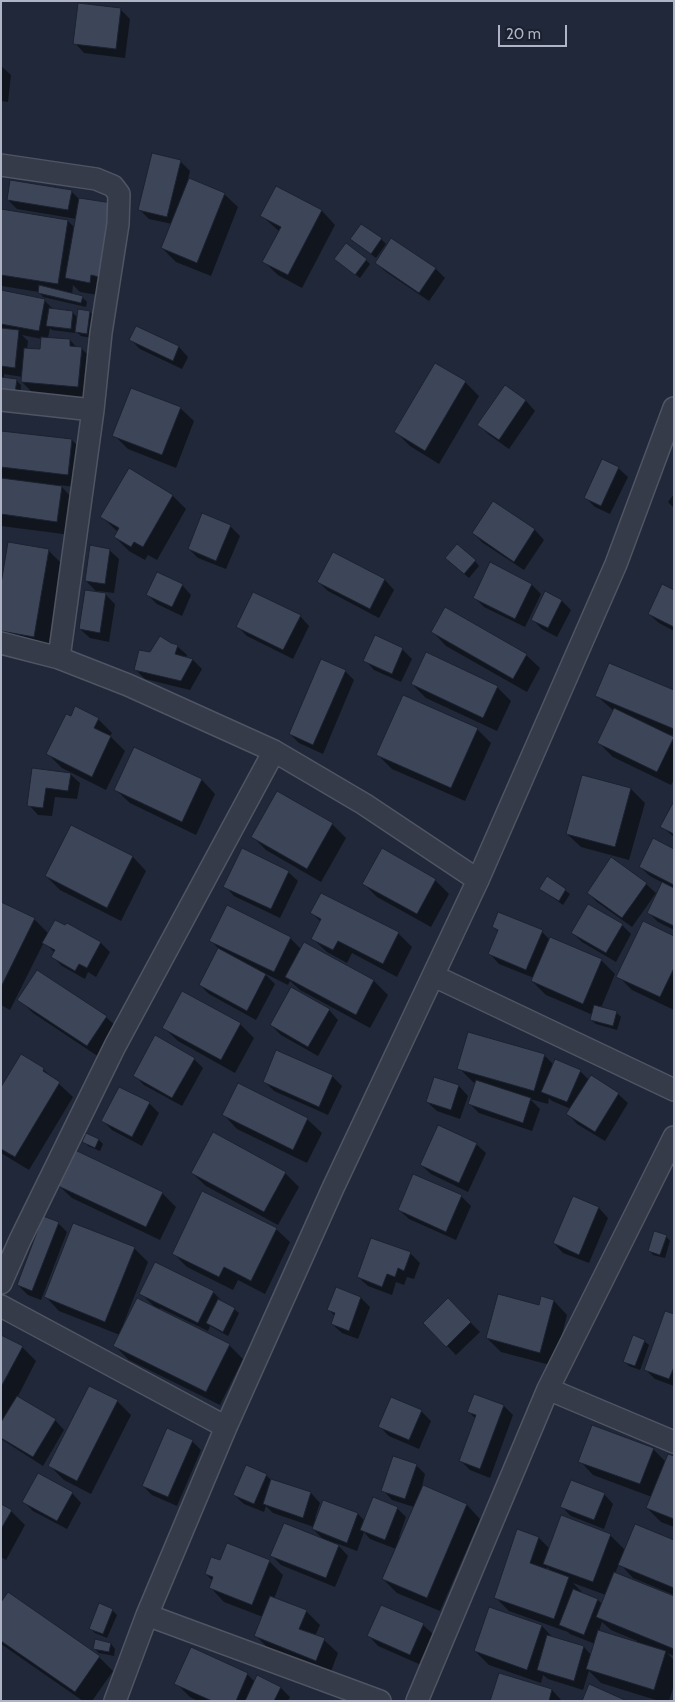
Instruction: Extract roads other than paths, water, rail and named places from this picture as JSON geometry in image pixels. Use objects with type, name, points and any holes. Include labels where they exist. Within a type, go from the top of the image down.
[{"type":"street","points":[[1,165],[96,179],[113,186],[119,194],[117,208],[118,224],[101,333],[93,410],[59,658]]},
{"type":"street","points":[[1,400],[93,410]]},
{"type":"street","points":[[115,1701],[147,1615],[226,1427],[333,1188],[478,880],[616,564],[674,408]]},
{"type":"street","points":[[1,643],[59,658],[128,685],[274,751],[364,804],[478,880]]},
{"type":"street","points":[[1,1283],[115,1046],[274,751]]},
{"type":"street","points":[[434,976],[674,1090]]},
{"type":"street","points":[[417,1701],[548,1390],[674,1137]]},
{"type":"street","points":[[1,1306],[226,1427]]},
{"type":"street","points":[[548,1390],[674,1442]]},
{"type":"street","points":[[147,1615],[380,1701]]}]
